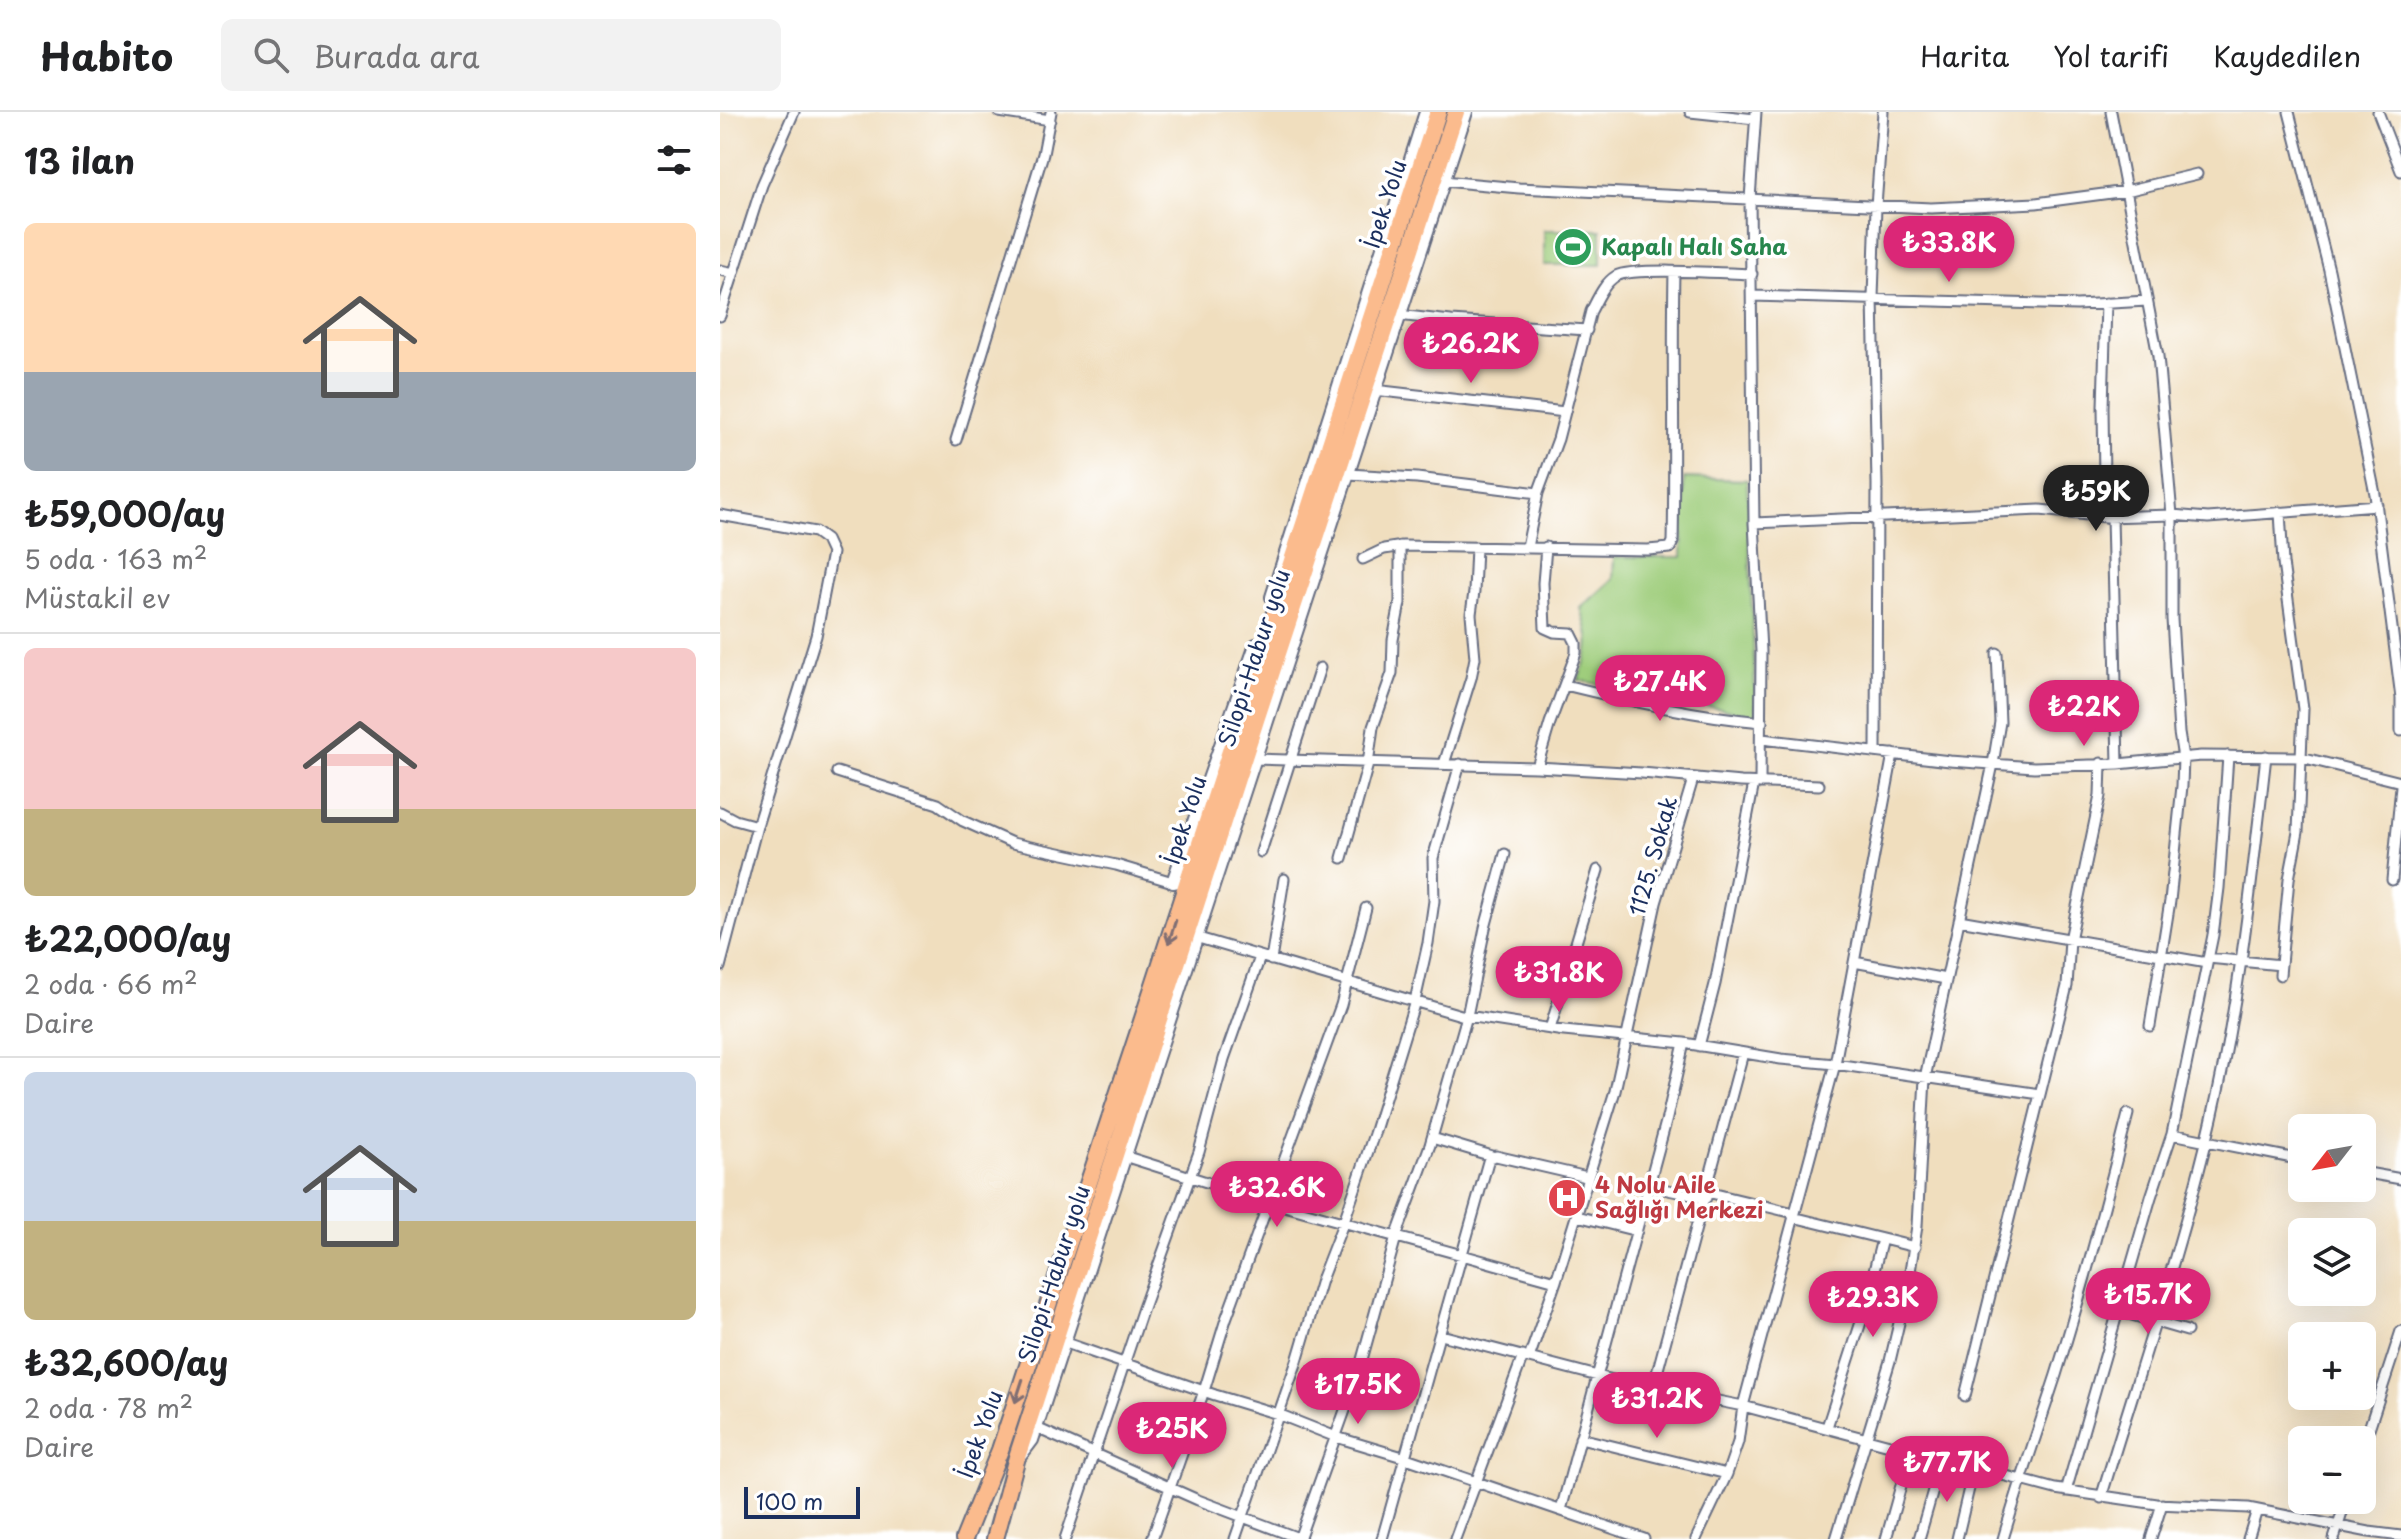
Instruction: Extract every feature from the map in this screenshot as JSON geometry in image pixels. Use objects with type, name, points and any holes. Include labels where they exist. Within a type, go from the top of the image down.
[{"type":"highway","name":"İpek Yolu","points":[[964,1539],[1000,1450],[1146,1036],[1180,884],[1438,112]]},
{"type":"highway","name":"Silopi-Habur yolu","points":[[995,1539],[1017,1457],[1032,1426],[1146,1036],[1456,112]]},
{"type":"street","points":[[720,316],[762,185],[794,112]]},
{"type":"street","points":[[956,440],[1043,154],[1051,116],[999,112]]},
{"type":"street","points":[[837,772],[938,804],[963,821],[1012,843],[1116,865],[1180,884],[1426,112]]},
{"type":"street","points":[[1466,112],[1063,1342],[1032,1426],[1094,1455],[1300,1539],[1358,1374],[1396,1237],[1432,1138],[1467,1016],[1485,928],[1505,854]]},
{"type":"street","points":[[1690,112],[1756,116],[1750,199],[1754,523],[1762,722],[1757,783],[1699,1046]]},
{"type":"street","points":[[1876,752],[1873,298],[1883,112]]},
{"type":"street","points":[[2111,112],[2158,356],[2172,515],[2172,619],[2183,758],[2162,954],[2150,1026]]},
{"type":"street","points":[[2289,112],[2329,270],[2377,505],[2401,698],[2401,731]]},
{"type":"street","points":[[2378,112],[2401,171]]},
{"type":"street","points":[[1443,181],[1519,188],[1931,208],[2036,203],[2126,191],[2197,174]]},
{"type":"street","points":[[720,270],[734,273]]},
{"type":"street","points":[[1527,547],[1538,493],[1565,412],[1587,330],[1598,298],[1614,277],[1635,272],[1752,274]]},
{"type":"street","points":[[1363,559],[1384,549],[1400,546],[1668,550],[1672,546],[1674,479],[1674,272]]},
{"type":"street","points":[[1752,296],[2077,305],[2147,301]]},
{"type":"street","points":[[2106,303],[2104,480],[2112,517],[2118,764]]},
{"type":"street","points":[[1398,315],[1587,330]]},
{"type":"street","points":[[1374,390],[1565,412]]},
{"type":"street","points":[[1348,474],[1417,478],[1538,493]]},
{"type":"street","points":[[1754,523],[2040,510],[2112,517],[2172,515],[2208,518],[2377,505]]},
{"type":"street","points":[[1959,920],[2070,940],[2207,960],[2242,962],[2280,970],[2289,879],[2298,832],[2303,709],[2283,563],[2280,512]]},
{"type":"street","points":[[720,515],[815,532],[826,540],[832,553],[816,636],[757,826],[720,967]]},
{"type":"street","points":[[1342,858],[1368,764],[1373,727],[1392,673],[1393,640],[1400,603],[1400,546]]},
{"type":"street","points":[[1444,764],[1475,658],[1471,614],[1476,547]]},
{"type":"street","points":[[1537,767],[1576,653],[1576,643],[1571,633],[1545,628],[1543,583],[1546,547]]},
{"type":"street","points":[[1836,1539],[1890,1361],[1915,1247],[1925,1078],[1993,764],[2000,722],[1997,653]]},
{"type":"street","points":[[1261,852],[1320,668]]},
{"type":"street","points":[[1565,685],[1633,702],[1762,722]]},
{"type":"street","points":[[1762,739],[2034,767],[2228,756],[2301,757],[2401,784],[2392,880]]},
{"type":"street","points":[[1696,1539],[1727,1474],[1738,1442],[1743,1406],[1835,1064],[1893,754]]},
{"type":"street","points":[[2066,1491],[2172,1134],[2219,888],[2228,756]]},
{"type":"street","points":[[2101,1498],[2206,1142],[2242,962],[2266,756]]},
{"type":"street","points":[[1253,759],[1537,767],[1819,785]]},
{"type":"street","points":[[1965,1396],[2067,986],[2070,940],[2100,796],[2101,763]]},
{"type":"street","points":[[1235,1539],[1297,1361],[1321,1280],[1344,1221],[1415,1001],[1434,901],[1433,858],[1460,764]]},
{"type":"street","name":"1125. Sokak","points":[[1455,1539],[1556,1281],[1577,1216],[1615,1091],[1656,903],[1693,779]]},
{"type":"street","points":[[720,812],[757,826]]},
{"type":"street","points":[[1550,1029],[1598,870]]},
{"type":"street","points":[[1271,960],[1284,879]]},
{"type":"street","points":[[1152,1539],[1226,1319],[1348,983],[1366,908]]},
{"type":"street","points":[[1195,937],[1467,1016],[1550,1029],[1684,1043],[2040,1094]]},
{"type":"street","points":[[1065,1539],[1199,1152],[1224,1059],[1260,957]]},
{"type":"street","points":[[1854,962],[1946,979]]},
{"type":"street","points":[[1561,1510],[1649,1186],[1684,1043]]},
{"type":"street","points":[[1653,1388],[1743,1053]]},
{"type":"street","points":[[2003,1539],[2096,1239],[2128,1114]]},
{"type":"street","points":[[2172,1134],[2288,1157]]},
{"type":"street","points":[[1432,1138],[1492,1156],[1587,1177]]},
{"type":"street","points":[[1124,1156],[1270,1202],[1556,1281]]},
{"type":"street","points":[[1382,1539],[1487,1164],[1492,1156]]},
{"type":"street","points":[[2376,1175],[2401,1179]]},
{"type":"street","points":[[1649,1186],[1794,1215],[1915,1247]]},
{"type":"street","points":[[1577,1216],[1637,1231]]},
{"type":"street","points":[[1827,1427],[1861,1322],[1882,1239]]},
{"type":"street","points":[[2118,1311],[2187,1331]]},
{"type":"street","points":[[2370,1426],[2401,1331]]},
{"type":"street","points":[[1441,1335],[1596,1375],[1743,1406],[2066,1491],[2101,1498],[2257,1510],[2401,1536]]},
{"type":"street","points":[[1063,1342],[1644,1539]]},
{"type":"street","points":[[1580,1438],[1727,1474]]},
{"type":"street","points":[[1886,1539],[1911,1450]]},
{"type":"street","points":[[1919,1539],[1942,1459]]},
{"type":"street","points":[[1957,1539],[1974,1467]]},
{"type":"street","points":[[2151,1539],[2162,1504]]},
{"type":"street","points":[[2248,1539],[2257,1510]]},
{"type":"street","points":[[2334,1539],[2342,1514]]},
{"type":"green space","name":"Kapalı Halı Saha","points":[[1544,230],[1601,230],[1601,265],[1544,265]]},
{"type":"green space","points":[[1684,478],[1747,480],[1756,716],[1578,680],[1588,644],[1581,608],[1613,579],[1614,557],[1682,557]]},
{"type":"place","name":"Kapalı Halı Saha","points":[[1573,247]]},
{"type":"place","name":"4 Nolu Aile Sağlığı Merkezi","points":[[1567,1198]]}]
